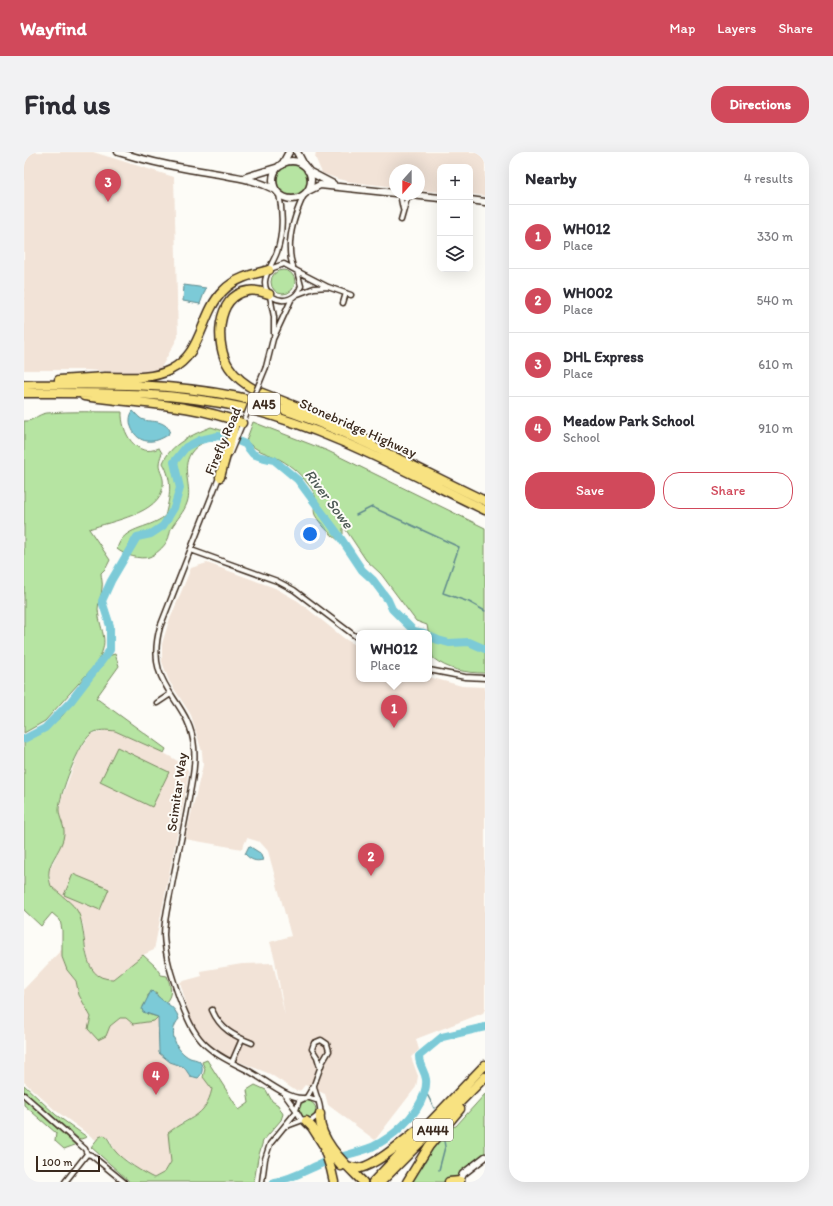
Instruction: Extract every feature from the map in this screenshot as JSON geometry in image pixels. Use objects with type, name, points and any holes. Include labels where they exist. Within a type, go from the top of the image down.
[{"type":"highway","points":[[24,388],[77,378],[158,375],[172,369],[188,356],[195,346],[212,308],[223,290],[243,277],[270,269]]},
{"type":"highway","points":[[269,295],[247,291],[237,295],[227,308],[220,334],[224,358],[229,368],[245,384],[336,422],[354,431],[402,461]]},
{"type":"highway","name":"Stonebridge Highway","points":[[24,388],[149,385],[183,388],[238,397],[318,422],[485,501]]},
{"type":"highway","name":"Stonebridge Highway","points":[[24,388],[57,393],[126,393],[176,396],[207,400],[263,413],[330,437],[485,510]]},
{"type":"highway","points":[[57,393],[184,406],[209,411],[239,424],[220,477]]},
{"type":"highway","name":"A444","points":[[373,1182],[485,1065]]},
{"type":"highway","points":[[407,1182],[429,1146],[485,1078]]},
{"type":"highway","name":"A444","points":[[381,1182],[485,1078]]},
{"type":"highway","points":[[343,1164],[360,1168],[377,1159],[438,1113]]},
{"type":"highway","points":[[320,1114],[321,1129],[330,1152],[334,1182]]},
{"type":"highway","points":[[305,1121],[312,1127],[330,1152],[363,1182]]},
{"type":"highway","points":[[343,1164],[356,1182]]},
{"type":"highway","points":[[448,1182],[460,1182]]},
{"type":"street","points":[[118,152],[188,169],[244,177],[260,181],[291,199],[320,185],[389,192]]},
{"type":"street","points":[[289,152],[274,176],[282,209],[280,240],[265,279],[265,284],[269,295],[278,300],[292,298],[301,286],[301,280],[295,269],[290,251],[294,216],[311,181],[297,152]]},
{"type":"street","points":[[244,177],[292,162],[337,186]]},
{"type":"street","points":[[425,196],[437,198]]},
{"type":"street","points":[[401,220],[403,200]]},
{"type":"street","points":[[403,200],[403,210]]},
{"type":"street","points":[[473,200],[485,202]]},
{"type":"street","points":[[270,269],[284,264],[328,287],[352,294]]},
{"type":"street","points":[[296,294],[314,288],[328,287]]},
{"type":"street","points":[[343,303],[346,293]]},
{"type":"street","name":"Firefly Road","points":[[269,295],[274,317],[273,339]]},
{"type":"street","name":"Firefly Road","points":[[239,424],[266,367],[273,339],[292,298]]},
{"type":"street","name":"Firefly Road","points":[[191,550],[220,477]]},
{"type":"street","points":[[191,550],[265,577],[294,590],[356,637]]},
{"type":"street","name":"Scimitar Way","points":[[191,550],[160,627],[157,644],[157,665],[163,684],[183,712],[189,725],[195,757],[187,810],[165,920],[166,951],[175,987],[187,1020],[195,1034],[207,1048],[258,1075],[283,1093]]},
{"type":"street","points":[[432,671],[466,677],[485,678]]},
{"type":"street","points":[[157,703],[170,694]]},
{"type":"street","points":[[212,1010],[221,1026],[242,1039],[252,1043]]},
{"type":"street","points":[[232,1062],[242,1039]]},
{"type":"street","points":[[262,1180],[268,1150],[274,1138],[284,1128],[296,1111],[298,1102],[305,1097],[314,1085],[320,1067],[328,1052],[329,1046],[320,1040],[314,1043],[312,1052],[317,1057],[320,1067]]},
{"type":"street","points":[[317,1057],[325,1056]]},
{"type":"street","points":[[284,1128],[293,1122],[314,1120],[320,1114],[320,1105],[316,1100],[314,1085]]},
{"type":"street","points":[[283,1093],[293,1098],[305,1097],[316,1100]]},
{"type":"street","points":[[283,1093],[305,1121]]},
{"type":"street","points":[[24,1095],[85,1149],[87,1154]]},
{"type":"street","points":[[65,1182],[87,1154]]},
{"type":"street","points":[[87,1154],[91,1154],[124,1182]]},
{"type":"street","points":[[460,1182],[463,1174],[485,1157]]},
{"type":"shaded area","points":[[24,152],[93,152],[174,177],[178,337],[157,375],[85,370],[24,370]]},
{"type":"shaded area","points":[[316,152],[485,152],[485,196],[473,194],[473,164],[437,164],[437,192],[425,191],[425,164],[389,164],[389,186],[351,182],[322,173],[315,157]]},
{"type":"shaded area","points":[[207,563],[275,588],[298,601],[345,639],[356,645],[356,682],[432,682],[432,678],[462,686],[485,687],[485,1009],[483,1013],[416,1039],[419,1050],[411,1057],[418,1076],[416,1087],[375,1140],[328,1105],[325,1094],[305,1085],[301,1090],[296,1091],[270,1074],[220,1054],[209,1045],[197,1031],[189,1014],[180,982],[202,976],[200,971],[242,964],[273,963],[285,1016],[275,960],[270,942],[291,936],[268,851],[260,842],[247,838],[242,849],[185,839],[203,765],[202,752],[191,715],[169,681],[162,662],[162,644],[168,624],[191,568]]},
{"type":"shaded area","points":[[107,730],[115,731],[164,753],[181,763],[188,770],[187,784],[154,950],[143,955],[113,979],[101,978],[94,973],[89,963],[83,923],[51,886],[49,871],[60,848],[64,833],[59,811],[62,797],[79,752],[91,734]]},
{"type":"shaded area","points":[[63,948],[62,957],[67,970],[76,981],[79,995],[91,1017],[88,1029],[98,1040],[106,1036],[110,1026],[120,1018],[126,1018],[133,1024],[154,1021],[158,1017],[158,1050],[174,1064],[184,1067],[190,1076],[194,1078],[203,1077],[212,1089],[209,1100],[199,1115],[182,1122],[169,1147],[171,1162],[165,1172],[154,1178],[143,1174],[127,1160],[120,1157],[114,1150],[110,1139],[99,1137],[96,1140],[55,1110],[24,1082],[24,989]]},
{"type":"green space","points":[[292,165],[298,166],[306,174],[306,186],[298,194],[292,195],[286,194],[278,186],[277,180],[278,174],[286,166]]},
{"type":"green space","points":[[283,270],[292,273],[295,282],[292,291],[283,294],[274,291],[271,282],[274,273]]},
{"type":"green space","points":[[122,412],[124,428],[132,442],[143,450],[159,448],[162,453],[159,468],[163,477],[163,486],[160,496],[144,510],[89,529],[110,560],[106,568],[101,573],[102,586],[98,606],[99,618],[104,637],[103,649],[95,665],[45,721],[24,733],[24,421],[47,413]]},
{"type":"green space","points":[[253,422],[328,451],[485,528],[485,673],[451,668],[433,658],[432,630],[428,630],[427,625],[416,621],[381,574],[366,560],[344,527],[343,534],[338,540],[322,525],[315,515],[314,494],[305,480],[293,468],[284,462],[257,449],[246,441]]},
{"type":"green space","points":[[211,427],[227,432],[226,435],[202,443],[191,453],[188,459],[186,472],[189,490],[187,503],[171,529],[164,546],[154,554],[145,558],[132,556],[117,549],[124,536],[165,516],[170,489],[168,476],[163,463],[166,456],[183,440]]},
{"type":"green space","points":[[115,654],[119,666],[96,698],[166,749],[164,753],[115,731],[97,731],[86,739],[70,770],[62,793],[59,810],[64,828],[64,834],[50,867],[49,879],[51,886],[70,902],[78,912],[81,921],[86,954],[89,964],[94,972],[102,977],[113,979],[143,955],[155,966],[161,975],[167,976],[171,990],[170,996],[166,1002],[159,999],[156,993],[148,995],[148,1000],[143,1006],[147,1014],[158,1017],[154,1021],[133,1024],[126,1018],[120,1018],[110,1026],[106,1036],[98,1040],[88,1029],[91,1017],[79,995],[76,981],[67,970],[62,957],[62,930],[60,920],[52,913],[41,926],[24,910],[24,741],[46,729],[62,716],[108,656]]},
{"type":"green space","points":[[117,747],[169,772],[152,807],[100,782]]},
{"type":"green space","points":[[73,874],[109,889],[100,910],[64,895]]},
{"type":"green space","points":[[207,1060],[239,1110],[249,1103],[247,1090],[255,1085],[266,1090],[272,1101],[278,1105],[283,1114],[281,1120],[263,1141],[258,1158],[254,1182],[130,1182],[91,1147],[99,1137],[104,1135],[119,1155],[139,1170],[154,1178],[165,1172],[171,1162],[168,1133],[201,1112],[209,1099],[212,1089],[203,1077],[205,1069],[202,1062]]},
{"type":"green space","points":[[24,1085],[56,1115],[87,1137],[81,1139],[78,1138],[24,1091]]},
{"type":"green space","points":[[485,1094],[485,1155],[463,1170],[458,1178],[444,1182],[412,1182],[435,1145],[448,1128],[456,1126]]},
{"type":"green space","points":[[24,1099],[75,1145],[64,1149],[55,1141],[56,1133],[24,1105]]},
{"type":"green space","points":[[307,1101],[313,1104],[316,1110],[313,1116],[307,1119],[301,1116],[298,1110],[301,1104]]},
{"type":"water","points":[[184,285],[206,288],[200,304],[183,301]]},
{"type":"water","points":[[133,411],[143,420],[162,423],[170,430],[168,435],[153,441],[142,440],[135,434],[130,425]]},
{"type":"water","points":[[249,846],[260,853],[263,860],[253,860],[245,854]]},
{"type":"water","points":[[151,991],[175,1010],[179,1019],[175,1024],[175,1041],[177,1046],[185,1055],[198,1060],[201,1063],[202,1070],[198,1078],[190,1076],[184,1067],[170,1062],[159,1053],[158,1017],[143,1012],[142,1009]]},
{"type":"waterway","name":"River Sowe","points":[[24,739],[45,728],[71,701],[110,650],[110,626],[102,601],[111,581],[137,537],[151,534],[163,526],[174,508],[180,488],[174,462],[186,447],[200,440],[218,436],[233,439],[245,444],[253,454],[274,460],[298,480],[338,534],[362,570],[373,580],[388,600],[392,609],[413,630]]},
{"type":"waterway","points":[[356,515],[372,507],[459,547],[443,593],[469,602],[485,611]]},
{"type":"waterway","name":"River Sowe","points":[[432,637],[449,643],[469,642],[485,649]]},
{"type":"waterway","points":[[274,1182],[294,1176],[331,1160],[372,1147],[388,1138],[410,1118],[421,1102],[426,1087],[426,1081],[419,1056],[442,1037],[485,1027]]},
{"type":"waterway","points":[[424,1094],[428,1096],[434,1108]]},
{"type":"waterway","points":[[439,1170],[445,1147],[443,1134]]},
{"type":"place","name":"DHL Express","points":[[108,202]]},
{"type":"place","name":"WH012","points":[[394,728]]},
{"type":"place","name":"WH002","points":[[371,876]]},
{"type":"place","name":"Meadow Park School","points":[[156,1095]]}]
